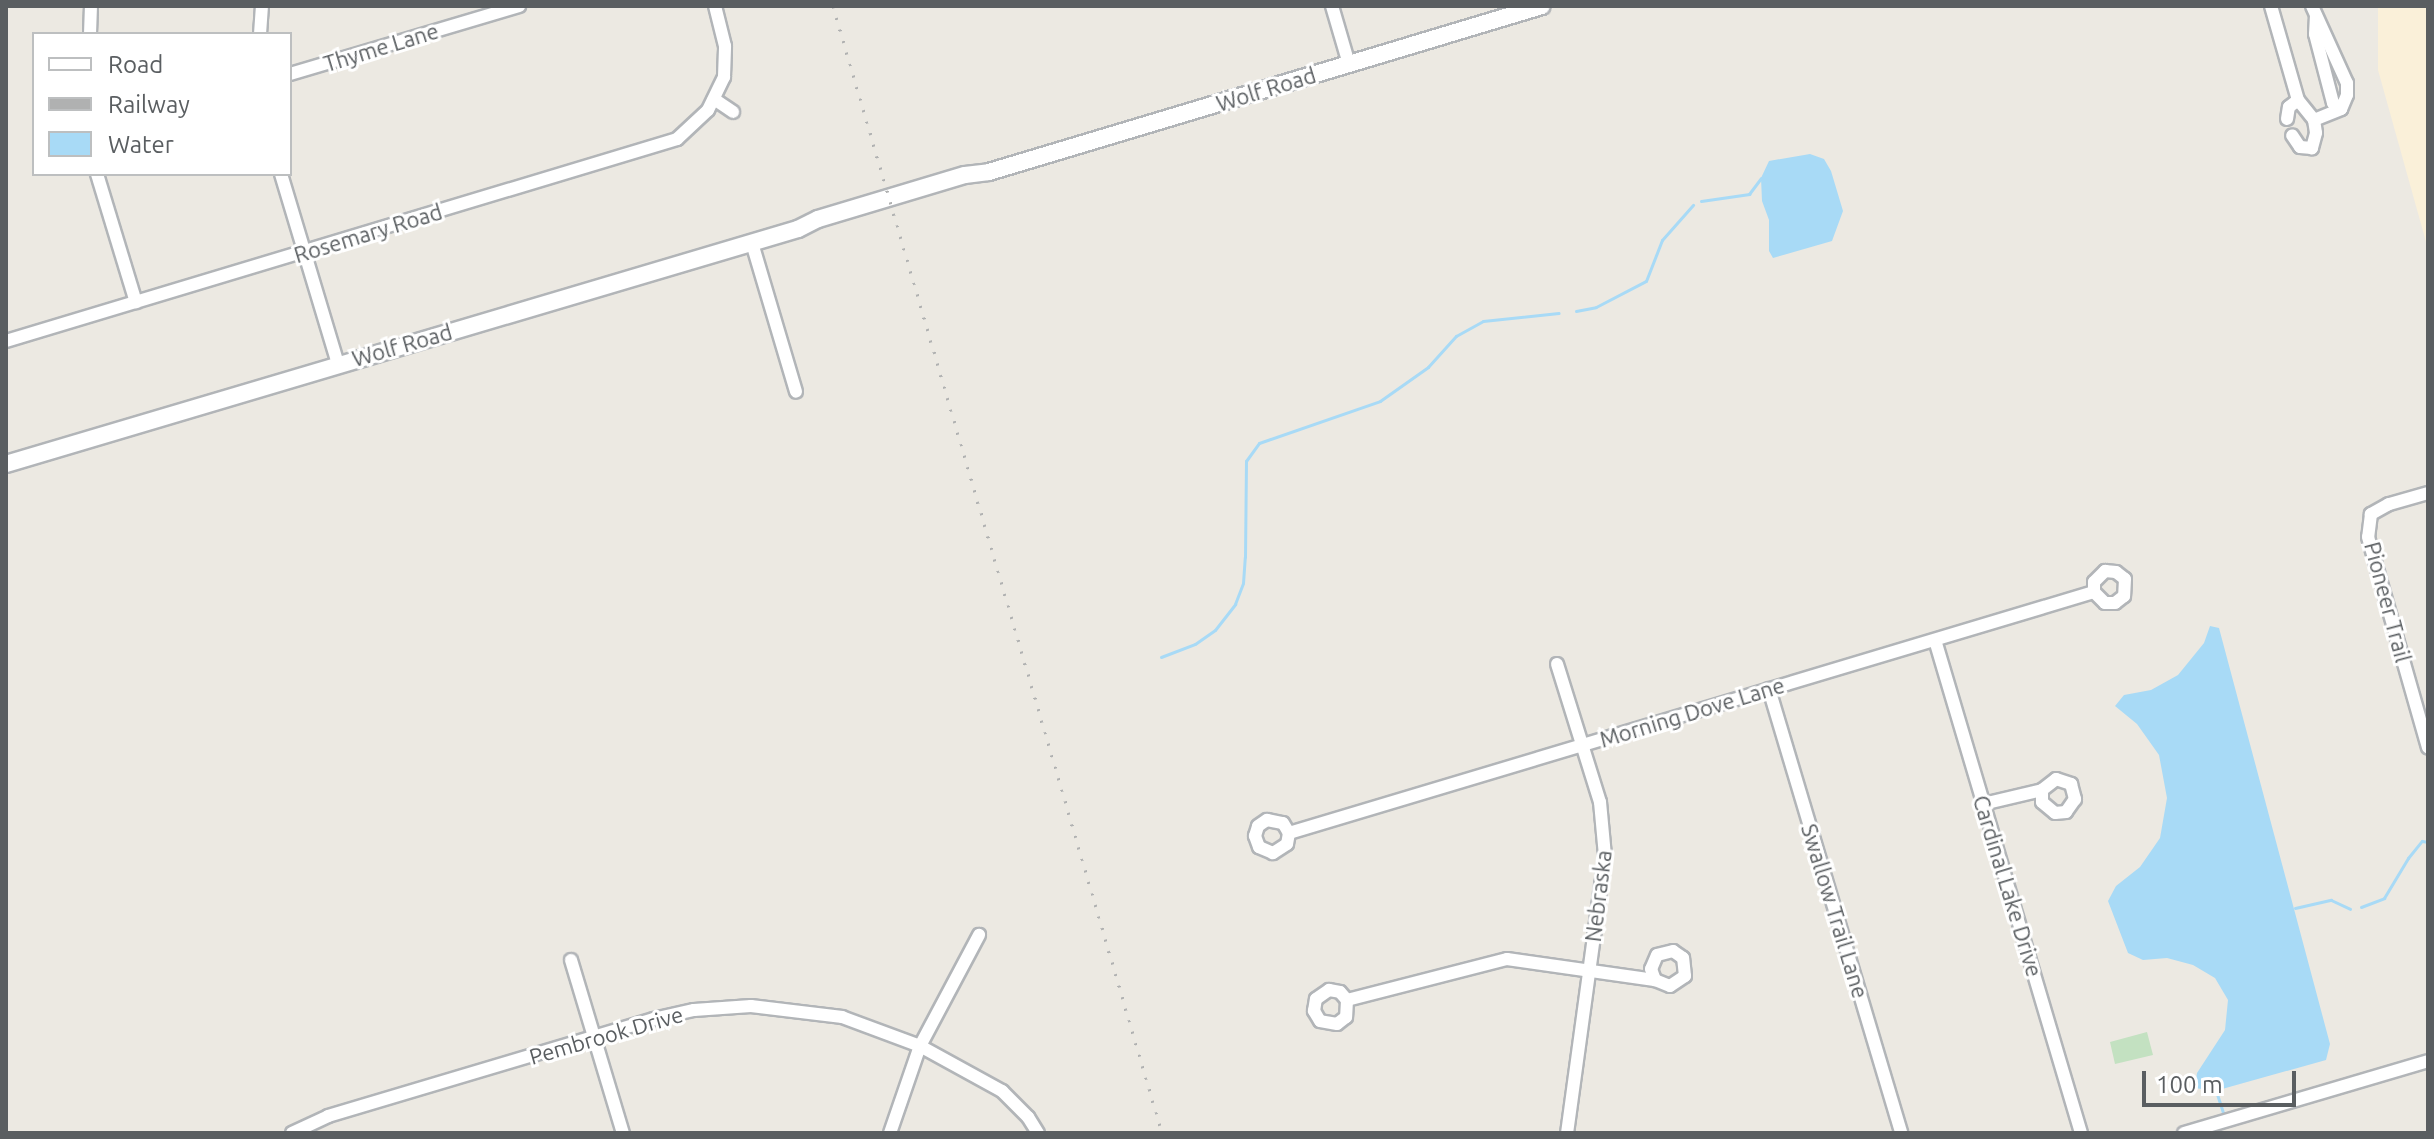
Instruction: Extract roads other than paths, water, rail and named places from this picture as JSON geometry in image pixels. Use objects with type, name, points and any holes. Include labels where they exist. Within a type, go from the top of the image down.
[{"type":"main road","name":"Wolf Road","points":[[6,464],[798,229],[820,228],[891,207],[968,184],[989,172],[1542,6]]},
{"type":"street","points":[[90,32],[91,6]]},
{"type":"street","points":[[260,32],[262,6]]},
{"type":"street","name":"Thyme Lane","points":[[292,73],[519,6]]},
{"type":"street","points":[[715,6],[725,46],[725,64],[714,99],[733,112]]},
{"type":"street","points":[[1332,6],[1349,64]]},
{"type":"street","points":[[2271,6],[2298,100],[2314,120],[2316,133],[2312,148],[2300,147],[2292,135]]},
{"type":"street","points":[[2314,11],[2315,34],[2333,103],[2341,109],[2314,120]]},
{"type":"street","name":"Rosemary Road","points":[[6,341],[662,146],[689,131],[714,99]]},
{"type":"street","points":[[2287,119],[2289,107],[2298,100]]},
{"type":"street","points":[[98,176],[136,302]]},
{"type":"street","points":[[282,176],[338,364]]},
{"type":"street","points":[[752,243],[796,392]]},
{"type":"street","name":"Pioneer Trail","points":[[2428,493],[2389,504],[2371,514],[2368,537],[2428,748]]},
{"type":"street","name":"Morning Dove Lane","points":[[1289,833],[2094,592]]},
{"type":"street","name":"Cardinal Lake Drive","points":[[1935,640],[2081,1133]]},
{"type":"street","name":"Nebraska","points":[[1557,664],[1602,812],[1605,856],[1567,1133]]},
{"type":"street","name":"Swallow Trail Lane","points":[[1769,689],[1901,1133]]},
{"type":"street","points":[[1983,804],[2042,790]]},
{"type":"street","points":[[890,1133],[920,1046],[979,935]]},
{"type":"street","points":[[571,960],[623,1133]]},
{"type":"street","points":[[1347,1000],[1490,961],[1525,961],[1655,980]]},
{"type":"street","name":"Pembrook Drive","points":[[292,1133],[328,1116],[674,1014],[751,1006],[842,1017],[920,1046],[1002,1091],[1028,1117],[1038,1133]]},
{"type":"street","points":[[2184,1133],[2428,1061]]},
{"type":"water","points":[[1810,154],[1824,159],[1831,171],[1843,211],[1832,241],[1773,258],[1769,251],[1769,220],[1762,201],[1761,178],[1769,161]]},
{"type":"water","points":[[2210,626],[2219,628],[2330,1044],[2326,1060],[2215,1091],[2195,1088],[2197,1073],[2225,1030],[2228,1000],[2215,978],[2193,965],[2167,958],[2143,960],[2128,953],[2108,901],[2116,886],[2140,867],[2160,838],[2167,798],[2159,755],[2137,724],[2115,706],[2124,695],[2151,690],[2178,675],[2204,643]]},
{"type":"waterway","points":[[1701,201],[1749,194],[1761,178]]},
{"type":"waterway","points":[[1576,311],[1596,307],[1646,281],[1662,240],[1693,205]]},
{"type":"waterway","points":[[1161,657],[1195,644],[1215,630],[1235,604],[1243,583],[1246,461],[1259,443],[1380,401],[1428,367],[1456,336],[1483,321],[1559,313]]},
{"type":"waterway","points":[[2361,907],[2384,898],[2408,858],[2422,841],[2428,842]]},
{"type":"waterway","points":[[2295,908],[2331,900],[2350,909]]},
{"type":"waterway","points":[[2216,1091],[2225,1118]]},
{"type":"railway","points":[[833,6],[1162,1133]]}]
